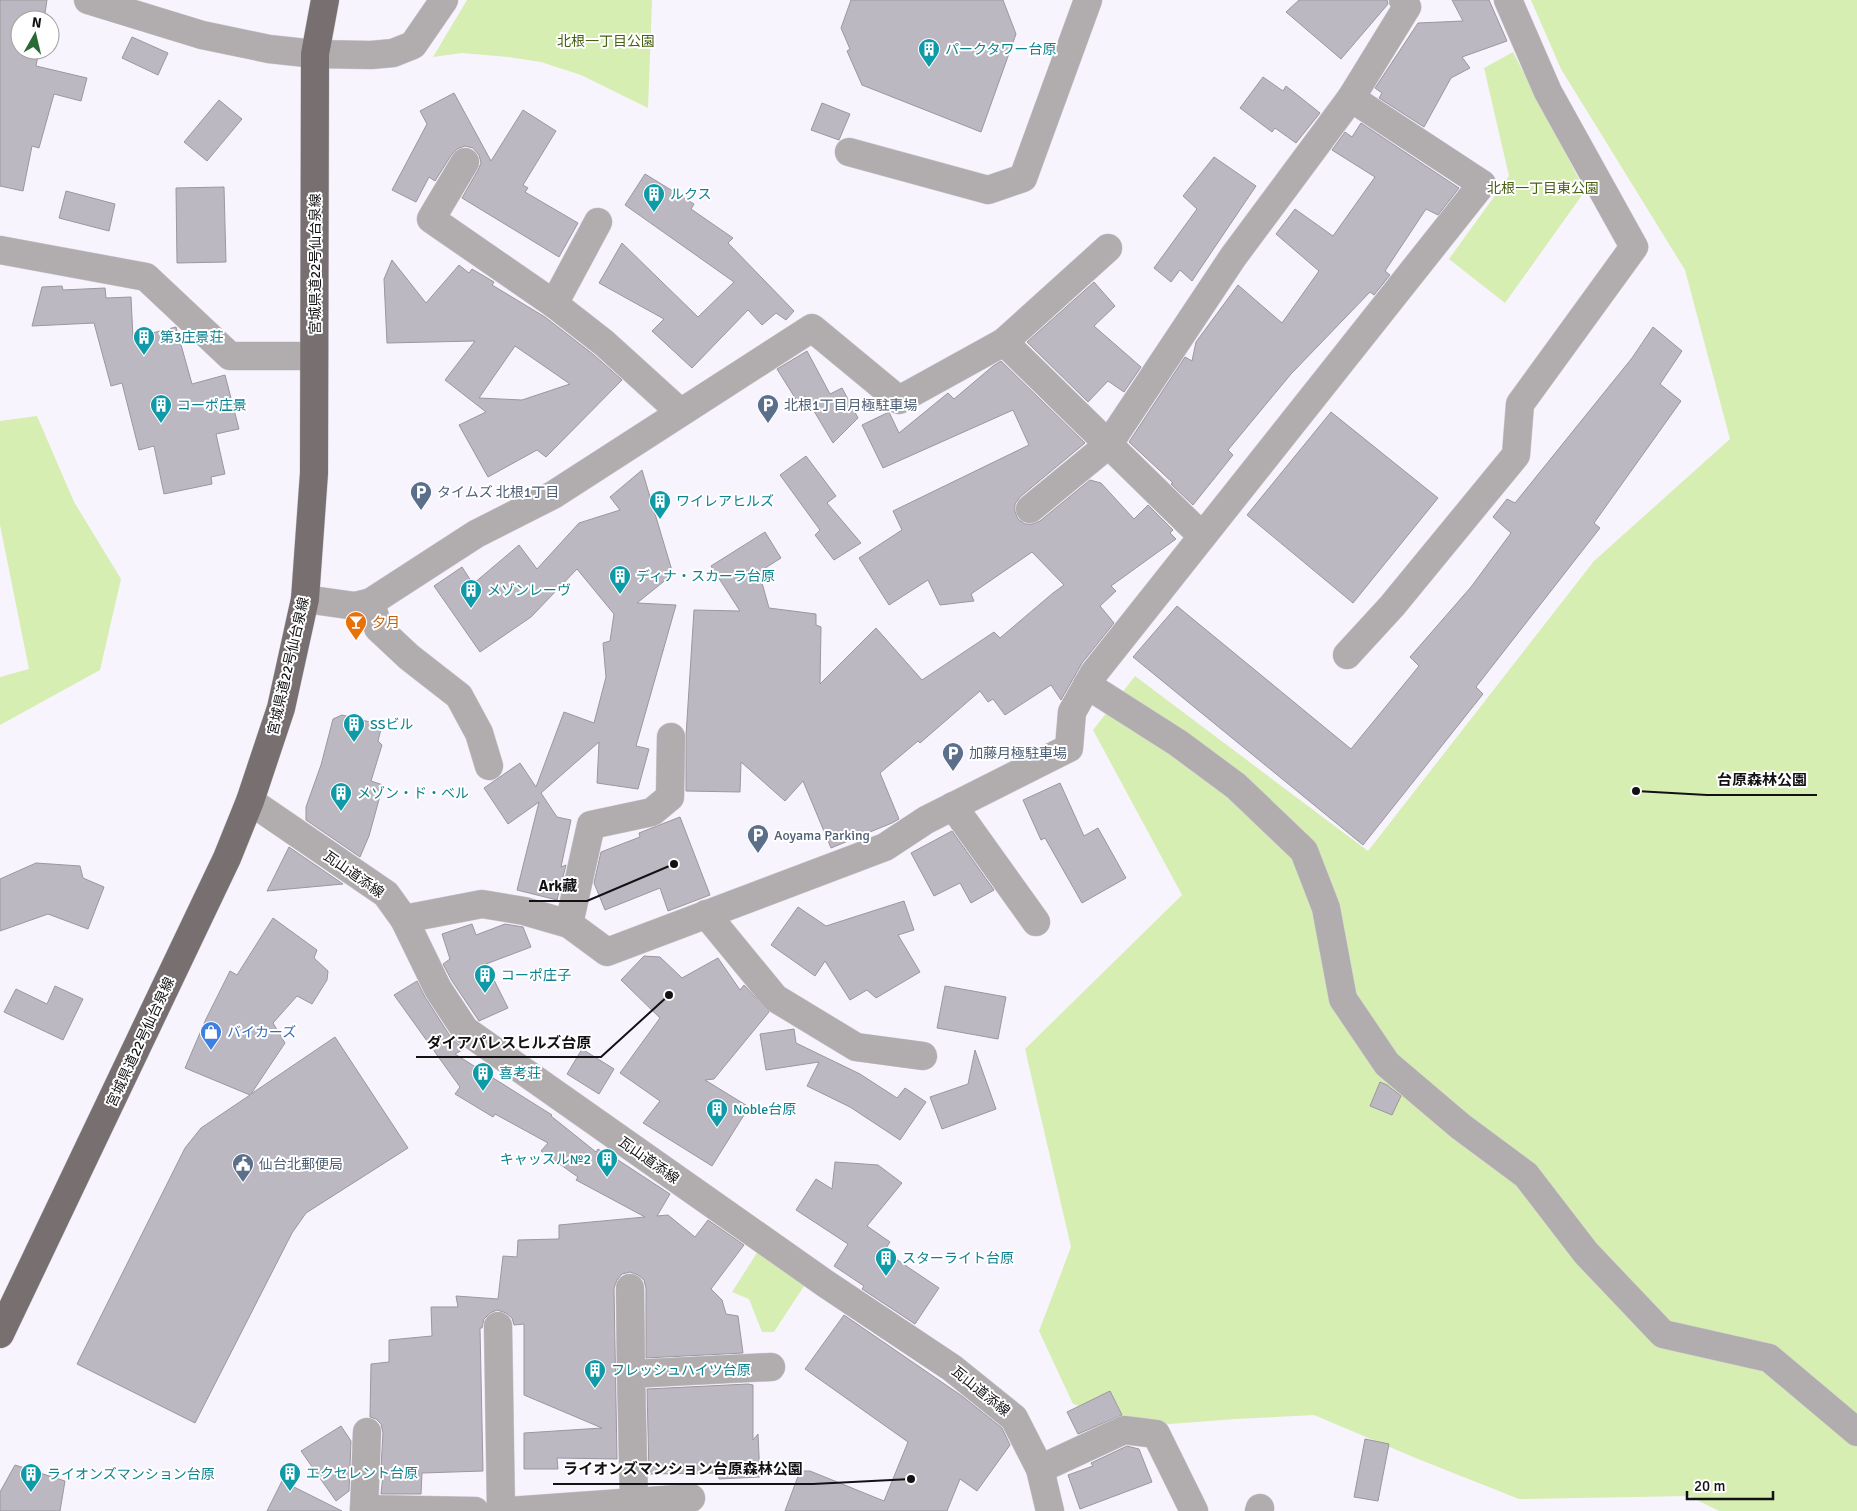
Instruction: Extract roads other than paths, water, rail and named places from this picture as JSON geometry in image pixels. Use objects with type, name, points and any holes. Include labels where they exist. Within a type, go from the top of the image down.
[{"type":"main road","name":"宮城県道22号仙台泉線","points":[[0,1334],[223,867],[250,801],[281,708],[306,599],[314,473],[315,54],[325,0]]},
{"type":"street","points":[[88,0],[199,46],[315,54],[392,53],[413,45],[444,0]]},
{"type":"street","points":[[849,152],[988,190],[1023,178],[1088,0]]},
{"type":"street","points":[[1030,510],[1108,446],[1233,257],[1351,98],[1407,7],[1403,0]]},
{"type":"street","points":[[1347,655],[1392,606],[1516,455],[1520,404],[1634,247],[1548,92],[1508,0]]},
{"type":"street","points":[[404,919],[482,904],[524,911],[570,924],[607,952],[885,847],[926,820],[1069,748],[1072,712],[1094,673],[1482,184],[1351,98]]},
{"type":"street","points":[[465,162],[431,219],[554,304],[604,343],[680,412]]},
{"type":"street","points":[[554,304],[598,222]]},
{"type":"street","points":[[306,599],[355,606],[371,602],[476,534],[553,495],[812,328],[899,400],[1004,342],[1108,248]]},
{"type":"street","points":[[0,250],[146,277],[230,356],[314,356]]},
{"type":"street","points":[[1004,342],[1108,446],[1202,536]]},
{"type":"street","points":[[371,602],[378,628],[409,657],[459,696],[479,733],[489,766]]},
{"type":"street","points":[[1087,685],[1178,743],[1236,786],[1304,851],[1326,908],[1342,999],[1387,1064],[1460,1126],[1526,1175],[1586,1253],[1663,1334],[1769,1358],[1857,1432]]},
{"type":"street","points":[[570,924],[591,824],[652,812],[670,797],[671,736]]},
{"type":"street","name":"瓦山道添線","points":[[250,801],[386,894],[404,919],[438,989],[465,1030],[826,1284],[952,1368],[1014,1418],[1040,1469],[1050,1511]]},
{"type":"street","points":[[954,806],[1036,922]]},
{"type":"street","points":[[706,914],[775,998],[856,1047],[923,1056]]},
{"type":"street","points":[[630,1288],[634,1502]]},
{"type":"street","points":[[498,1326],[501,1511]]},
{"type":"street","points":[[632,1374],[771,1367]]},
{"type":"street","points":[[1040,1469],[1124,1430],[1156,1434],[1194,1511]]},
{"type":"street","points":[[367,1432],[364,1510],[475,1511]]},
{"type":"street","points":[[509,1511],[691,1498]]},
{"type":"place","name":"パークタワー台原","points":[[929,68]]},
{"type":"place","name":"ルクス","points":[[654,213]]},
{"type":"place","name":"第3庄景荘","points":[[144,356]]},
{"type":"place","name":"コーポ庄景","points":[[161,424]]},
{"type":"place","name":"北根1丁目月極駐車場","points":[[768,424]]},
{"type":"place","name":"タイムズ 北根1丁目","points":[[421,511]]},
{"type":"place","name":"ワイレアヒルズ","points":[[660,520]]},
{"type":"place","name":"ディナ・スカーラ台原","points":[[620,595]]},
{"type":"place","name":"メゾンレーヴ","points":[[471,609]]},
{"type":"place","name":"夕月","points":[[356,641]]},
{"type":"place","name":"SSビル","points":[[354,743]]},
{"type":"place","name":"加藤月極駐車場","points":[[953,772]]},
{"type":"place","name":"台原森林公園","points":[[1636,791]]},
{"type":"place","name":"メゾン・ド・ベル","points":[[341,812]]},
{"type":"place","name":"Aoyama Parking","points":[[758,854]]},
{"type":"place","name":"Ark藏","points":[[674,864]]},
{"type":"place","name":"コーポ庄子","points":[[485,994]]},
{"type":"place","name":"ダイアパレスヒルズ台原","points":[[669,995]]},
{"type":"place","name":"バイカーズ","points":[[211,1051]]},
{"type":"place","name":"喜考荘","points":[[483,1092]]},
{"type":"place","name":"Noble台原","points":[[717,1128]]},
{"type":"place","name":"キャッスル№2","points":[[607,1178]]},
{"type":"place","name":"仙台北郵便局","points":[[243,1183]]},
{"type":"place","name":"スターライト台原","points":[[886,1277]]},
{"type":"place","name":"フレッシュハイツ台原","points":[[595,1389]]},
{"type":"place","name":"ライオンズマンション台原森林公園","points":[[911,1479]]},
{"type":"place","name":"エクセレント台原","points":[[290,1492]]},
{"type":"place","name":"ライオンズマンション台原","points":[[31,1493]]},
{"type":"park label","name":"北根一丁目公園","points":[[606,41]]},
{"type":"park label","name":"北根一丁目東公園","points":[[1543,188]]}]
